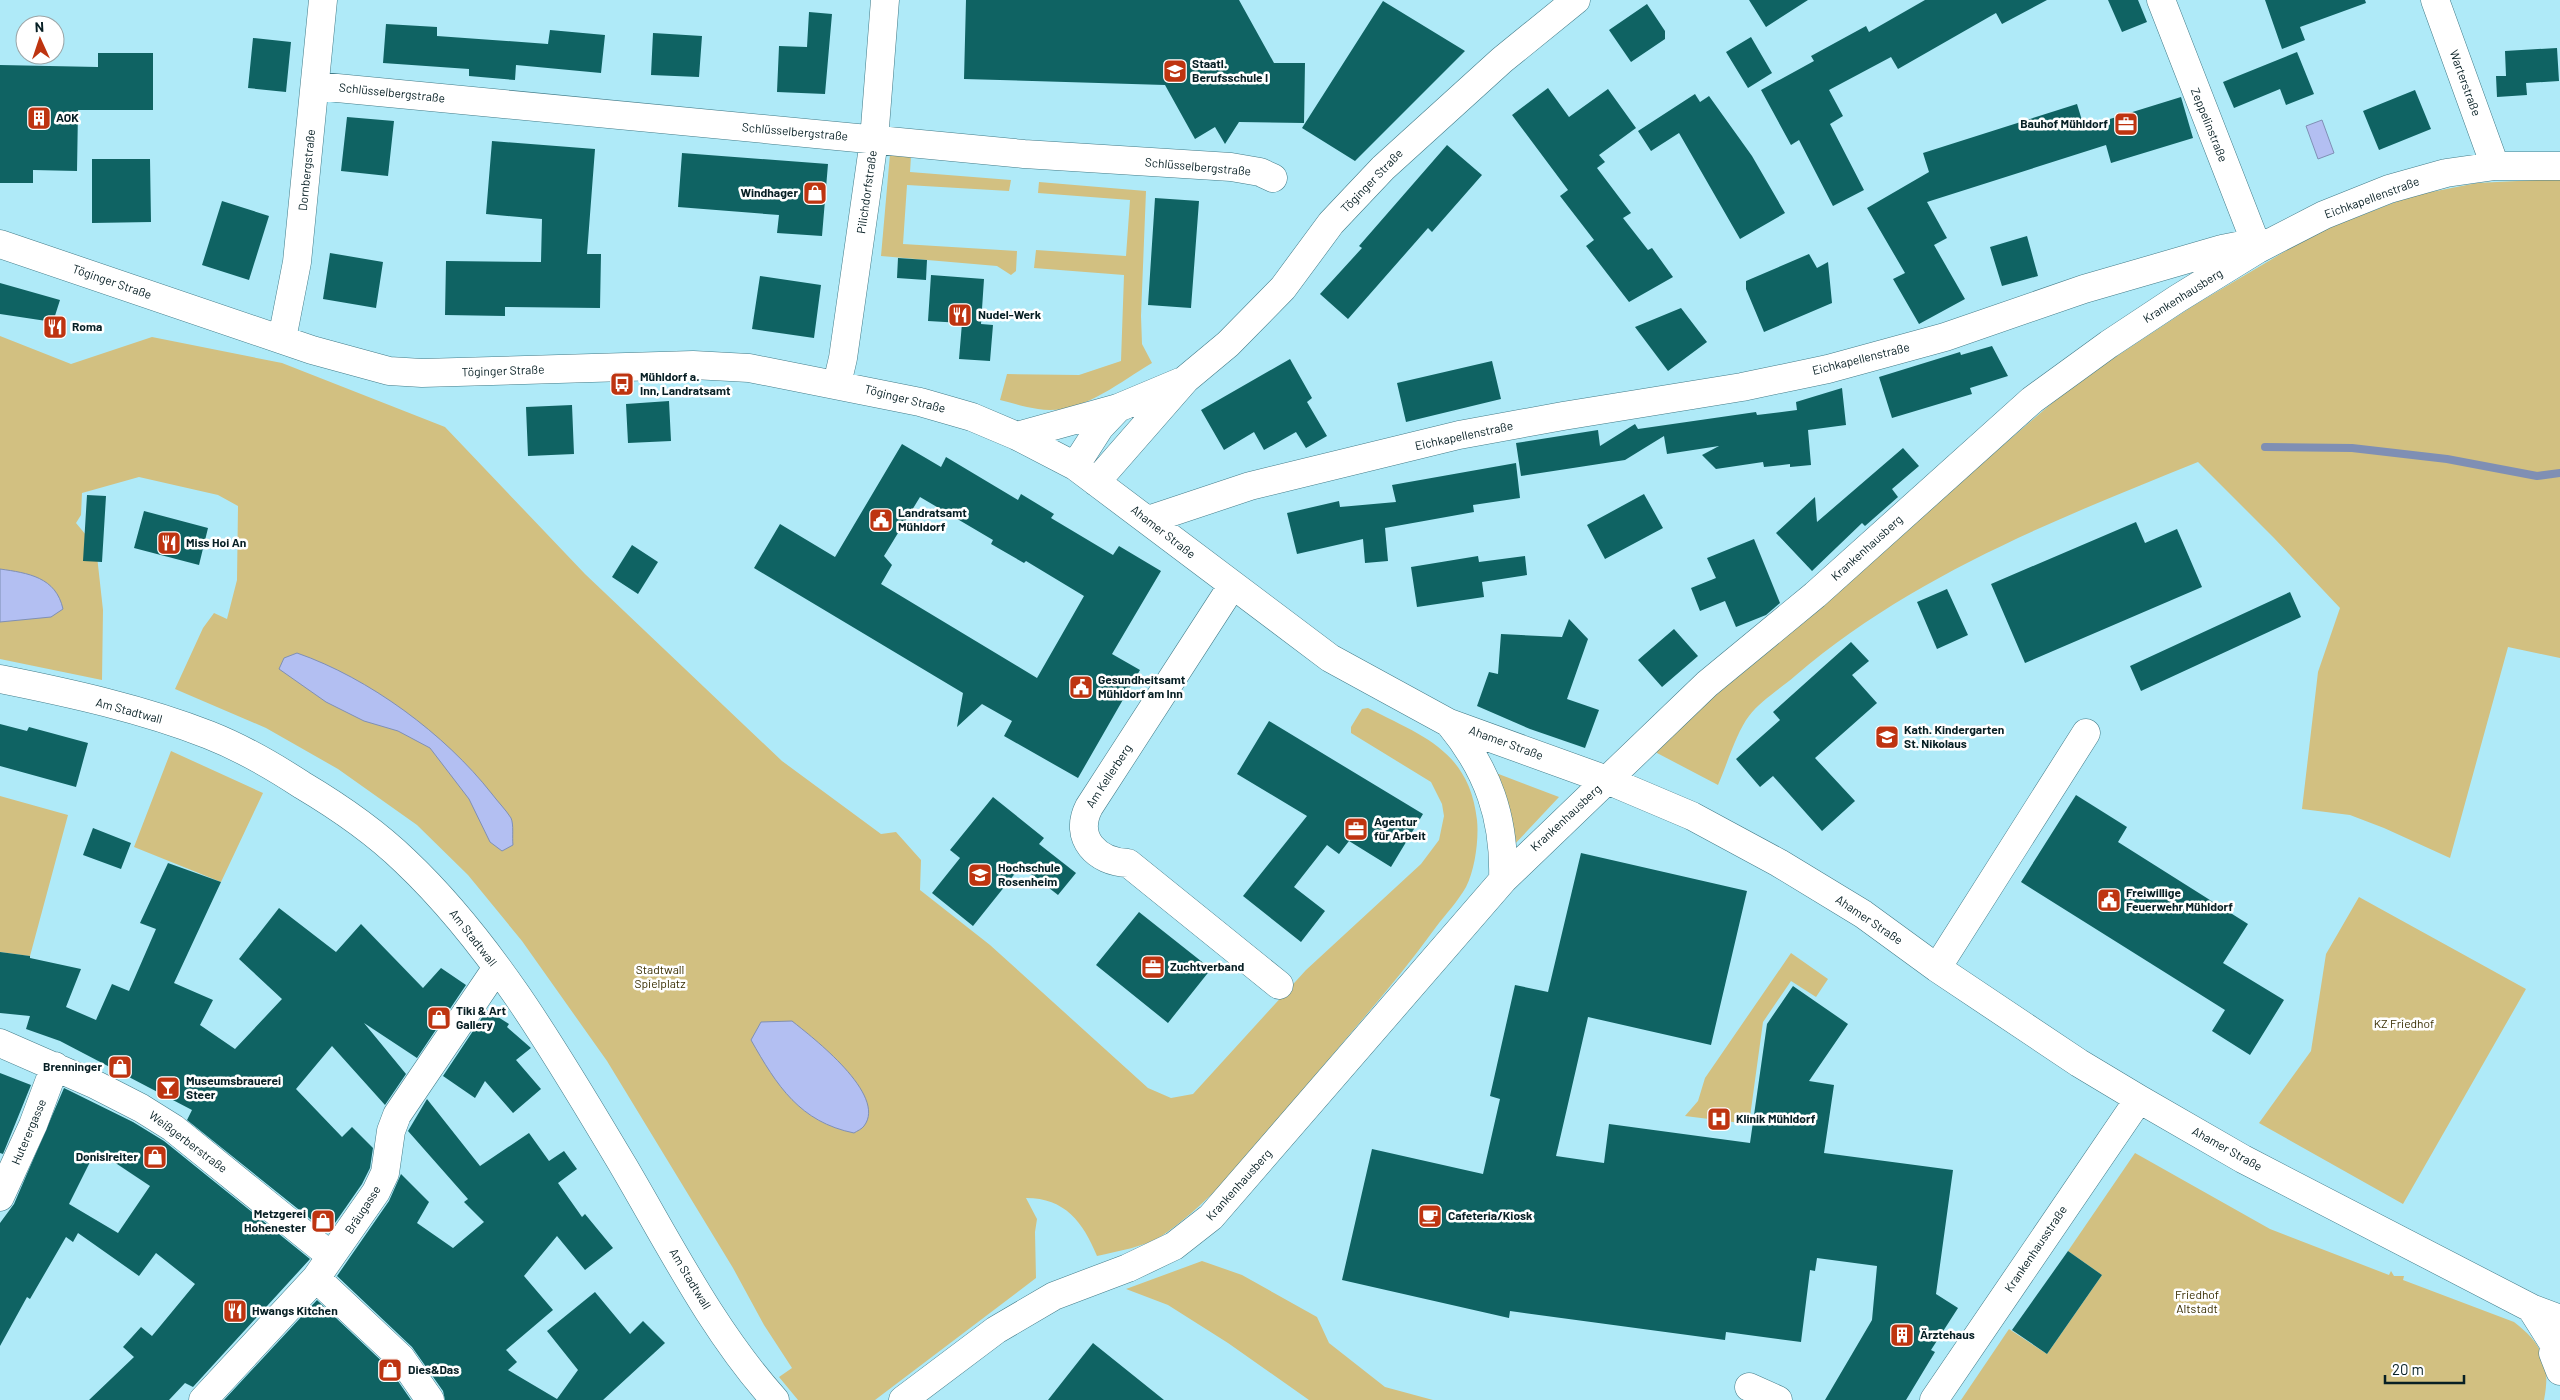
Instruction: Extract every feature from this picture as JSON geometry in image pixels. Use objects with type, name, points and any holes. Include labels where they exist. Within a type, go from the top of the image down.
[{"type":"street","name":"Dornbergstraße","points":[[282,339],[297,262],[316,86],[323,0]]},
{"type":"street","name":"Pilichdorfstraße","points":[[837,384],[843,358],[874,140],[885,0]]},
{"type":"street","name":"Töginger Straße","points":[[1085,474],[1186,379],[1228,344],[1283,288],[1331,224],[1384,168],[1502,60],[1576,0]]},
{"type":"street","name":"Zeppelinstraße","points":[[2161,0],[2258,249]]},
{"type":"street","name":"Warterstraße","points":[[2435,0],[2495,166]]},
{"type":"street","name":"Schlüsselbergstraße","points":[[316,86],[1034,155],[1232,168],[1260,172],[1273,178]]},
{"type":"street","name":"Eichkapellenstraße","points":[[1148,520],[1191,504],[1300,473],[1459,436],[1563,416],[1742,387],[1828,369],[1945,337],[2084,289],[2222,249],[2242,245],[2258,249],[2324,214],[2389,189],[2446,173],[2495,166],[2560,166]]},
{"type":"street","name":"Töginger Straße","points":[[0,244],[366,366],[422,373],[693,365],[749,368],[920,402],[972,418],[1017,436],[1085,474]]},
{"type":"street","name":"Krankenhausberg","points":[[903,1400],[956,1358],[1010,1322],[1054,1296],[1128,1268],[1174,1246],[1206,1222],[1234,1194],[1502,880],[1706,684],[1815,595],[2032,400],[2108,344],[2258,249]]},
{"type":"street","name":"Töginger Straße","points":[[1017,436],[1118,408],[1186,379]]},
{"type":"street","name":"Töginger Straße","points":[[1085,474],[1100,428],[1118,408]]},
{"type":"street","name":"Ahamer Straße","points":[[1085,474],[1330,658],[1449,722],[1607,780],[1692,816],[1779,863],[1863,914],[1937,968],[2080,1063],[2139,1099],[2243,1159],[2531,1308],[2560,1319]]},
{"type":"street","name":"Am Kellerberg","points":[[1232,586],[1082,820],[1089,845],[1101,855],[1117,862],[1128,863],[1279,985]]},
{"type":"street","name":"Am Stadtwall","points":[[0,679],[44,688],[170,721],[212,736],[275,768],[334,805],[372,832],[405,860],[457,916],[558,1058],[726,1339],[775,1400]]},
{"type":"street","points":[[1449,722],[1476,759],[1494,802],[1502,841],[1502,880]]},
{"type":"street","points":[[1937,968],[2086,733]]},
{"type":"street","name":"Bräugasse","points":[[203,1400],[324,1267],[376,1192],[385,1173],[391,1130],[396,1115],[496,969]]},
{"type":"street","name":"Weißgerberstraße","points":[[0,1043],[55,1066],[141,1108],[173,1128],[324,1267],[401,1358],[430,1400]]},
{"type":"street","name":"Huterergasse","points":[[0,1197],[33,1125],[55,1066]]},
{"type":"street","name":"Krankenhausstraße","points":[[1934,1400],[2139,1099]]},
{"type":"street","points":[[2531,1308],[2558,1351]]},
{"type":"street","points":[[1749,1387],[1778,1400]]},
{"type":"green space","points":[[890,154],[911,156],[910,172],[1011,180],[1009,191],[907,185],[903,244],[1017,251],[1016,271],[1011,275],[997,266],[881,256]]},
{"type":"green space","points":[[2560,179],[2560,658],[2508,647],[2450,858],[2350,815],[2302,809],[2318,672],[2340,608],[2198,462],[2039,528],[1936,579],[1887,608],[1840,640],[1759,705],[1740,731],[1718,785],[1657,753],[1656,750],[1705,702],[2073,385],[2193,306],[2316,233],[2411,196],[2477,183]]},
{"type":"green space","points":[[1039,182],[1146,191],[1141,316],[1142,344],[1152,363],[1084,403],[1054,410],[1038,409],[1000,400],[1007,374],[1079,375],[1121,361],[1124,275],[1034,268],[1036,250],[1126,256],[1130,200],[1038,193]]},
{"type":"green space","name":"Stadtwall Spielplatz","points":[[0,336],[71,364],[152,337],[282,363],[445,427],[585,574],[782,761],[881,834],[896,832],[921,860],[920,890],[990,945],[1148,1088],[1171,1098],[1193,1094],[1306,970],[1421,864],[1439,840],[1444,816],[1442,804],[1431,782],[1351,733],[1351,727],[1362,709],[1368,708],[1424,737],[1440,748],[1453,761],[1464,777],[1472,796],[1477,820],[1477,845],[1472,872],[1466,887],[1459,897],[1384,994],[1250,1153],[1208,1198],[1185,1218],[1163,1235],[1148,1243],[1097,1256],[1079,1223],[1071,1214],[1052,1202],[1026,1198],[1037,1219],[1035,1232],[1036,1278],[875,1400],[798,1400],[779,1377],[792,1368],[764,1325],[733,1268],[607,1061],[522,941],[468,875],[417,825],[338,769],[266,728],[175,689],[203,628],[214,613],[227,619],[237,580],[238,506],[218,495],[139,477],[82,493],[81,515],[76,523],[96,547],[103,610],[102,680],[0,659]]},
{"type":"green space","points":[[171,751],[263,793],[221,882],[134,847]]},
{"type":"green space","points":[[1496,773],[1559,797],[1514,845]]},
{"type":"green space","points":[[0,796],[68,815],[30,956],[0,952]]},
{"type":"green space","name":"KZ Friedhof","points":[[2359,897],[2526,989],[2403,1204],[2259,1123],[2311,1051],[2326,954]]},
{"type":"green space","points":[[1791,953],[1828,979],[1816,997],[1791,981],[1763,1022],[1749,1124],[1685,1116],[1698,1101],[1705,1078]]},
{"type":"green space","name":"Friedhof Altstadt","points":[[2135,1153],[2270,1229],[2389,1275],[2391,1271],[2394,1276],[2404,1276],[2403,1280],[2514,1322],[2532,1338],[2542,1356],[2546,1376],[2544,1400],[1961,1400],[2009,1329],[2047,1354],[2102,1275],[2068,1251]]},
{"type":"green space","points":[[1202,1261],[1242,1275],[1317,1317],[1329,1343],[1385,1387],[1433,1400],[1309,1400],[1228,1343],[1168,1305],[1126,1289]]},
{"type":"water","points":[[2322,120],[2334,153],[2318,159],[2306,126]]},
{"type":"water","points":[[0,569],[21,572],[47,583],[59,598],[63,609],[51,617],[0,622]]},
{"type":"water","points":[[297,653],[351,677],[378,693],[404,710],[452,750],[511,818],[513,845],[502,851],[490,842],[469,799],[430,748],[398,731],[364,721],[326,702],[279,669],[284,658]]},
{"type":"water","points":[[792,1021],[830,1053],[857,1083],[866,1099],[869,1113],[864,1126],[854,1133],[835,1128],[819,1120],[792,1100],[770,1072],[751,1040],[761,1022]]},
{"type":"building","points":[[966,0],[1239,0],[1274,63],[1305,63],[1304,123],[1239,122],[1225,144],[1215,127],[1195,139],[1165,85],[964,79]]},
{"type":"building","points":[[1749,0],[1808,0],[1766,27]]},
{"type":"building","points":[[1925,0],[2047,0],[2002,24],[1996,13],[1898,69],[1891,57],[1829,90],[1843,116],[1830,124],[1864,190],[1833,206],[1799,140],[1791,145],[1761,90],[1814,61],[1811,56],[1866,26],[1869,32]]},
{"type":"building","points":[[2108,0],[2138,0],[2147,22],[2122,32]]},
{"type":"building","points":[[2265,0],[2365,0],[2366,3],[2300,27],[2305,40],[2282,49]]},
{"type":"building","points":[[1383,1],[1465,51],[1355,161],[1302,128]]},
{"type":"building","points":[[1647,4],[1665,31],[1665,39],[1631,62],[1609,30]]},
{"type":"building","points":[[809,12],[832,14],[825,94],[777,92],[779,46],[807,47]]},
{"type":"building","points":[[386,24],[437,27],[437,36],[548,44],[550,30],[605,35],[601,73],[516,65],[515,80],[469,76],[469,69],[383,63]]},
{"type":"building","points":[[653,33],[702,36],[699,77],[651,75]]},
{"type":"building","points":[[1751,37],[1772,73],[1748,88],[1726,52]]},
{"type":"building","points":[[253,38],[291,42],[286,92],[248,88]]},
{"type":"building","points":[[2557,48],[2559,81],[2526,83],[2527,95],[2497,97],[2496,76],[2506,76],[2505,51]]},
{"type":"building","points":[[2297,52],[2314,94],[2286,105],[2280,89],[2234,108],[2223,82]]},
{"type":"building","name":"AOK","points":[[98,53],[153,53],[153,110],[78,110],[77,171],[33,170],[33,183],[0,183],[0,65],[98,67]]},
{"type":"building","points":[[1548,88],[1569,117],[1608,89],[1636,128],[1599,155],[1605,162],[1597,168],[1631,213],[1623,218],[1648,250],[1652,248],[1673,277],[1629,302],[1586,246],[1594,240],[1560,196],[1568,190],[1512,115]]},
{"type":"building","points":[[2415,90],[2431,129],[2379,150],[2363,111]]},
{"type":"building","points":[[1695,94],[1700,102],[1709,96],[1752,156],[1785,213],[1740,239],[1679,133],[1651,151],[1638,131]]},
{"type":"building","points":[[2181,97],[2193,138],[2111,163],[2106,145],[1927,202],[1947,238],[1934,245],[1965,299],[1919,324],[1893,279],[1905,273],[1867,208],[1929,172],[1923,153],[2077,104],[2084,127]]},
{"type":"building","points":[[347,117],[394,121],[388,176],[341,171]]},
{"type":"building","points":[[492,141],[595,149],[587,254],[601,254],[600,308],[505,307],[505,316],[445,315],[446,261],[541,262],[542,219],[486,214]]},
{"type":"building","points":[[1447,145],[1482,175],[1432,232],[1428,228],[1348,319],[1320,294],[1362,248],[1359,246]]},
{"type":"building","points":[[682,153],[828,164],[822,236],[777,233],[779,215],[678,207]]},
{"type":"building","points":[[92,159],[150,159],[151,222],[92,223]]},
{"type":"building","points":[[1155,198],[1199,201],[1191,308],[1148,305]]},
{"type":"building","points":[[222,201],[269,216],[249,280],[202,265]]},
{"type":"building","points":[[2027,236],[2038,276],[2002,286],[1990,247]]},
{"type":"building","points":[[330,253],[383,262],[376,308],[323,299]]},
{"type":"building","points":[[1809,254],[1817,268],[1828,262],[1832,303],[1764,332],[1746,289],[1746,281]]},
{"type":"building","points":[[898,258],[927,260],[926,280],[897,278]]},
{"type":"building","points":[[931,275],[984,279],[981,324],[993,325],[990,361],[959,359],[962,323],[928,321]]},
{"type":"building","points":[[760,276],[821,285],[814,338],[752,329]]},
{"type":"building","points":[[0,283],[60,300],[53,322],[0,314]]},
{"type":"building","points":[[1681,308],[1707,342],[1668,371],[1635,327]]},
{"type":"building","points":[[1992,346],[2008,376],[1970,388],[1972,394],[1892,418],[1879,377],[1960,352],[1961,355]]},
{"type":"building","points":[[1290,359],[1312,398],[1307,402],[1327,436],[1306,448],[1296,432],[1264,450],[1254,432],[1224,450],[1201,410]]},
{"type":"building","points":[[1492,361],[1501,399],[1406,422],[1397,383]]},
{"type":"building","points":[[1842,388],[1846,425],[1808,430],[1811,465],[1790,467],[1790,464],[1764,467],[1763,462],[1716,469],[1702,455],[1719,446],[1667,454],[1664,436],[1625,460],[1521,476],[1516,443],[1598,430],[1600,446],[1635,424],[1638,429],[1756,412],[1757,415],[1797,410],[1796,402]]},
{"type":"building","points":[[669,401],[671,441],[628,443],[626,404]]},
{"type":"building","points":[[572,405],[574,454],[528,456],[526,407]]},
{"type":"building","points":[[902,444],[941,467],[946,457],[1018,500],[1021,494],[1054,514],[1051,518],[1113,555],[1119,546],[1161,571],[1112,654],[1140,670],[1078,778],[1004,736],[1012,721],[982,704],[957,727],[963,693],[754,568],[780,524],[835,557]],"holes":[[[920,497],[993,540],[991,544],[1024,563],[1026,561],[1084,596],[1037,678],[881,584],[892,565],[884,556]]]},
{"type":"building","points":[[1903,448],[1919,466],[1892,489],[1898,497],[1865,526],[1862,523],[1812,571],[1776,533],[1815,497],[1817,522]]},
{"type":"building","points":[[1516,463],[1520,498],[1473,505],[1474,512],[1385,528],[1388,561],[1365,563],[1363,539],[1297,554],[1287,513],[1339,501],[1340,507],[1396,502],[1392,485]]},
{"type":"building","points":[[1644,494],[1663,528],[1605,559],[1587,525]]},
{"type":"building","points":[[87,495],[106,496],[102,562],[83,561]]},
{"type":"building","points":[[144,511],[208,528],[199,565],[134,548]]},
{"type":"building","points":[[2136,522],[2145,543],[2177,529],[2202,587],[2025,663],[1991,584]]},
{"type":"building","points":[[1754,539],[1780,603],[1766,615],[1736,627],[1725,601],[1700,611],[1691,588],[1716,578],[1707,558]]},
{"type":"building","points":[[632,545],[658,562],[638,594],[612,577]]},
{"type":"building","points":[[1478,556],[1479,562],[1525,556],[1527,575],[1482,582],[1484,597],[1417,607],[1411,567]]},
{"type":"building","points":[[1947,589],[1968,635],[1937,649],[1917,602]]},
{"type":"building","points":[[2290,592],[2301,617],[2141,691],[2130,666]]},
{"type":"building","points":[[1569,619],[1588,639],[1567,699],[1599,710],[1585,748],[1530,729],[1477,706],[1489,672],[1498,674],[1501,634],[1562,637]]},
{"type":"building","points":[[1674,629],[1698,656],[1662,687],[1638,660]]},
{"type":"building","points":[[1851,642],[1869,661],[1852,675],[1877,703],[1815,758],[1855,801],[1822,831],[1773,776],[1760,787],[1736,759],[1780,720],[1773,712]]},
{"type":"building","name":"Agentur für Arbeit","points":[[1269,721],[1423,814],[1391,867],[1349,841],[1339,854],[1327,845],[1294,887],[1325,911],[1301,942],[1243,896],[1307,816],[1237,774]]},
{"type":"building","points":[[0,724],[27,731],[29,727],[88,743],[76,787],[0,766]]},
{"type":"building","points":[[2076,795],[2127,827],[2118,842],[2248,924],[2223,963],[2284,1000],[2250,1055],[2212,1031],[2225,1010],[2021,882]]},
{"type":"building","name":"Hochschule Rosenheim","points":[[993,797],[1044,838],[1039,844],[1076,873],[1058,895],[1021,866],[973,926],[932,893],[960,858],[950,850]]},
{"type":"building","points":[[93,828],[131,843],[121,869],[83,855]]},
{"type":"building","points":[[1581,853],[1747,891],[1711,1045],[1588,1017],[1556,1156],[1604,1163],[1609,1124],[1750,1143],[1767,1024],[1793,986],[1848,1024],[1809,1081],[1834,1085],[1824,1153],[1953,1170],[1936,1294],[1958,1308],[1931,1350],[1935,1352],[1906,1400],[1825,1400],[1872,1320],[1877,1266],[1817,1258],[1815,1271],[1810,1270],[1801,1342],[1726,1332],[1725,1340],[1510,1311],[1509,1318],[1342,1280],[1372,1149],[1483,1174],[1500,1099],[1490,1096],[1515,985],[1548,992]]},
{"type":"building","points":[[168,863],[221,882],[174,983],[213,1000],[200,1025],[235,1049],[282,999],[239,959],[279,908],[336,952],[361,924],[423,988],[441,968],[466,985],[417,1058],[364,1023],[406,1074],[385,1105],[332,1046],[296,1089],[342,1137],[352,1127],[373,1148],[370,1168],[362,1184],[328,1233],[187,1120],[192,1110],[60,1041],[26,1029],[30,1016],[0,1013],[0,952],[30,956],[30,958],[81,969],[66,1007],[96,1020],[112,984],[129,991],[156,929],[140,923]]},
{"type":"building","name":"Zuchtverband","points":[[1139,912],[1211,969],[1168,1023],[1096,965]]},
{"type":"building","points":[[487,1010],[509,1024],[507,1027],[531,1048],[516,1060],[541,1089],[513,1113],[485,1081],[475,1098],[443,1076]]},
{"type":"building","points":[[0,1073],[31,1085],[3,1154],[0,1153]]},
{"type":"building","points":[[64,1088],[133,1122],[164,1141],[310,1259],[193,1387],[185,1383],[169,1400],[89,1400],[134,1357],[123,1347],[141,1327],[152,1336],[195,1284],[156,1253],[139,1276],[78,1233],[73,1242],[66,1237],[30,1299],[27,1297],[0,1346],[0,1223],[14,1204]],"holes":[[[96,1150],[150,1186],[118,1233],[69,1204]]]},
{"type":"building","points":[[427,1099],[480,1166],[529,1133],[549,1161],[564,1151],[577,1169],[558,1183],[582,1217],[585,1214],[613,1248],[585,1270],[557,1236],[524,1276],[553,1310],[506,1350],[517,1362],[508,1370],[557,1399],[578,1370],[547,1331],[595,1292],[630,1334],[643,1321],[665,1343],[603,1400],[445,1400],[443,1391],[412,1347],[337,1276],[389,1201],[401,1174],[429,1202],[417,1223],[453,1248],[484,1222],[464,1202],[468,1199],[408,1131]]},
{"type":"building","points":[[2068,1251],[2102,1275],[2047,1354],[2012,1330]]},
{"type":"building","points":[[317,1300],[389,1368],[411,1400],[224,1400]]},
{"type":"building","points":[[1093,1343],[1164,1400],[1048,1400]]},
{"type":"waterway","points":[[2265,447],[2352,448],[2447,459],[2537,476],[2560,473]]},
{"type":"place","name":"Staatl. Berufsschule I","points":[[1175,71]]},
{"type":"place","name":"AOK","points":[[39,118]]},
{"type":"place","name":"Bauhof Mühldorf","points":[[2126,124]]},
{"type":"place","name":"Windhager","points":[[815,193]]},
{"type":"place","name":"Nudel-Werk","points":[[960,315]]},
{"type":"place","name":"Roma","points":[[55,327]]},
{"type":"place","name":"Mühldorf a. Inn, Landratsamt","points":[[622,384]]},
{"type":"place","name":"Landratsamt Mühldorf","points":[[881,520]]},
{"type":"place","name":"Miss Hoi An","points":[[169,543]]},
{"type":"place","name":"Gesundheitsamt Mühldorf am Inn","points":[[1081,687]]},
{"type":"place","name":"Kath. Kindergarten St. Nikolaus","points":[[1887,737]]},
{"type":"place","name":"Agentur für Arbeit","points":[[1356,829]]},
{"type":"place","name":"Hochschule Rosenheim","points":[[980,875]]},
{"type":"place","name":"Freiwillige Feuerwehr Mühldorf","points":[[2109,900]]},
{"type":"place","name":"Zuchtverband","points":[[1153,967]]},
{"type":"place","name":"Tiki & Art Gallery","points":[[439,1018]]},
{"type":"place","name":"Brenninger","points":[[120,1067]]},
{"type":"place","name":"Museumsbrauerei Steer","points":[[168,1088]]},
{"type":"place","name":"Klinik Mühldorf","points":[[1719,1119]]},
{"type":"place","name":"Donislreiter","points":[[155,1157]]},
{"type":"place","name":"Cafeteria/Kiosk","points":[[1430,1216]]},
{"type":"place","name":"Metzgerei Hohenester","points":[[323,1221]]},
{"type":"place","name":"Hwangs Kitchen","points":[[235,1311]]},
{"type":"place","name":"Ärztehaus","points":[[1902,1335]]},
{"type":"place","name":"Dies&Das","points":[[390,1370]]}]
